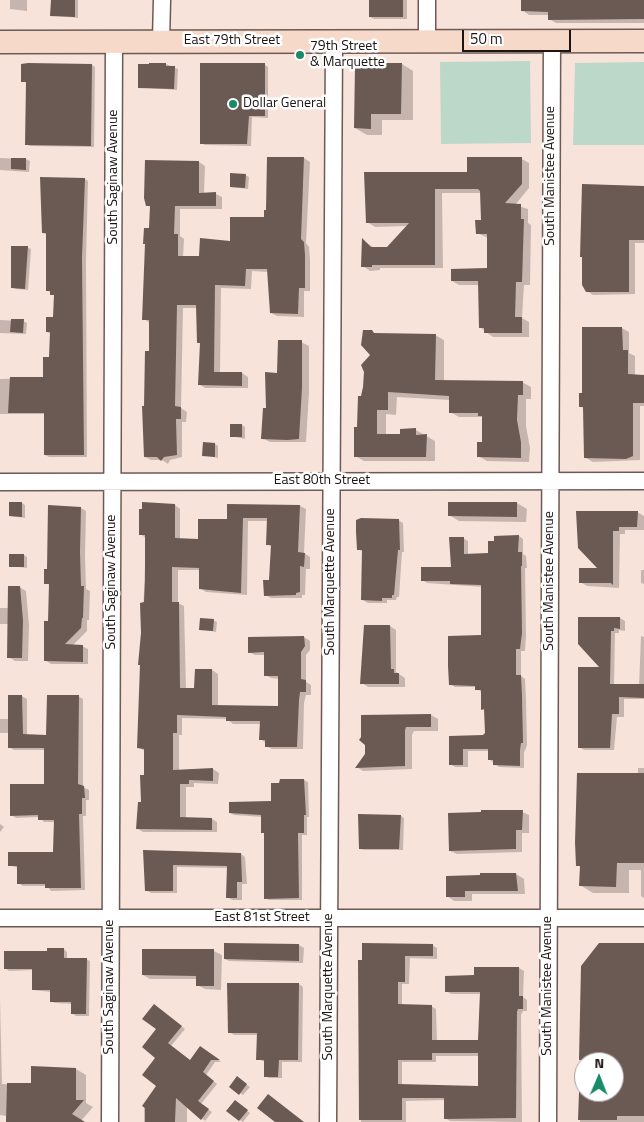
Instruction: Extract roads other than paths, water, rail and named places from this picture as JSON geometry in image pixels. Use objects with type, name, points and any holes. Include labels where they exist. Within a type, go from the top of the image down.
[{"type":"main road","name":"East 79th Street","points":[[0,42],[644,41]]},
{"type":"street","points":[[162,0],[162,41]]},
{"type":"street","points":[[427,0],[427,41]]},
{"type":"street","name":"South Saginaw Avenue","points":[[110,1122],[114,41]]},
{"type":"street","name":"South Marquette Avenue","points":[[328,1122],[334,41]]},
{"type":"street","name":"South Manistee Avenue","points":[[548,1122],[552,41]]},
{"type":"street","name":"East 80th Street","points":[[0,482],[644,481]]},
{"type":"street","name":"East 81st Street","points":[[0,918],[644,918]]},
{"type":"place","name":"79th Street & Marquette","points":[[300,55]]},
{"type":"place","name":"Dollar General","points":[[233,104]]}]
